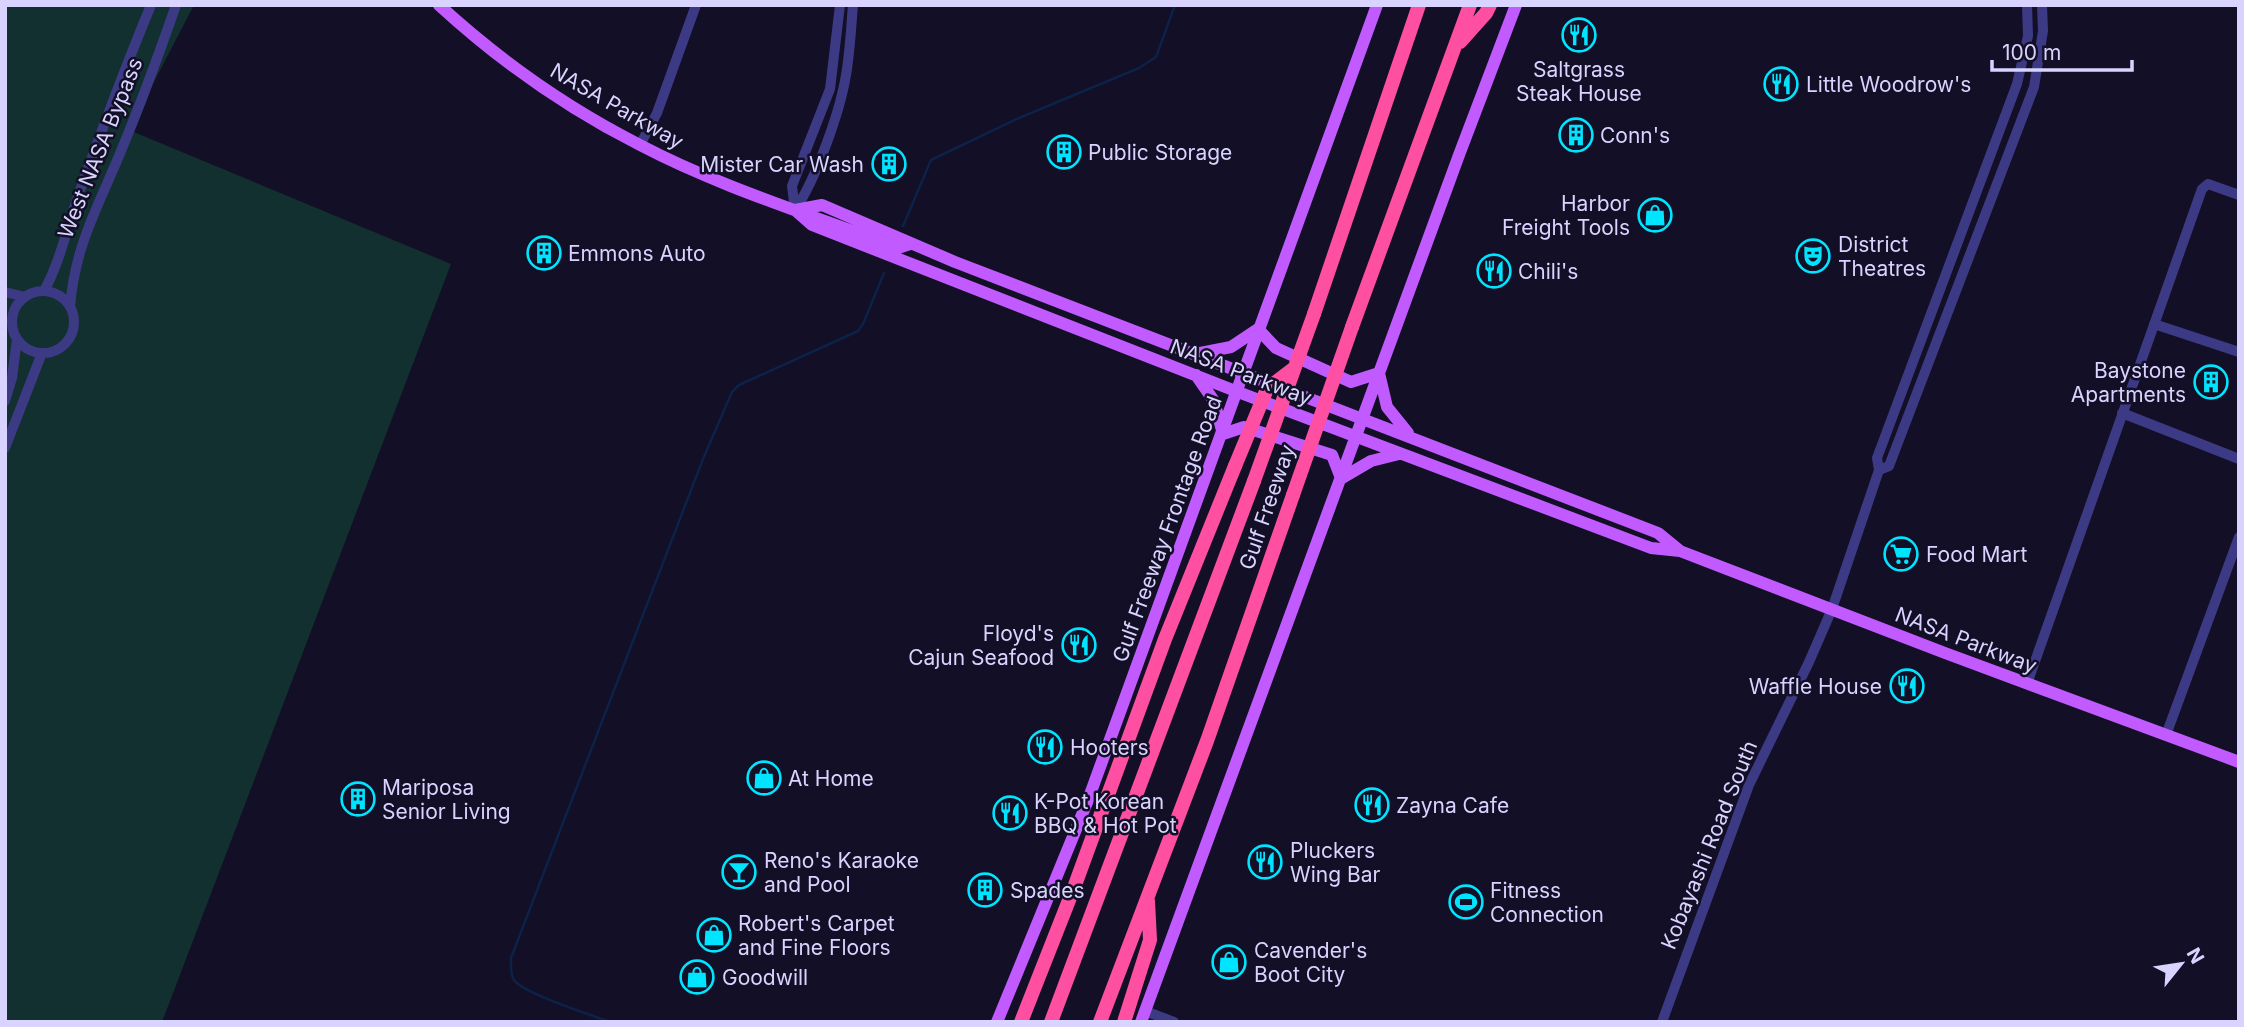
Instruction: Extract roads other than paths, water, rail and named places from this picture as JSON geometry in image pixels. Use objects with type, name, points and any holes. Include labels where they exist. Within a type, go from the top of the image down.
[{"type":"highway","name":"Gulf Freeway","points":[[1100,1022],[1207,741],[1352,327],[1470,5]]},
{"type":"highway","points":[[1454,48],[1490,5]]},
{"type":"highway","name":"Gulf Freeway","points":[[1051,1022],[1254,481],[1314,314],[1416,9]]},
{"type":"highway","points":[[1021,1022],[1076,884],[1165,639],[1267,389],[1294,368]]},
{"type":"highway","points":[[1124,1022],[1150,940],[1147,894]]},
{"type":"main road","name":"NASA Parkway","points":[[439,5],[473,35],[552,94],[640,145],[696,171],[795,210],[812,225],[1401,454],[1651,548],[1680,551],[2239,762]]},
{"type":"main road","name":"Gulf Freeway Frontage Road","points":[[998,1022],[1088,800],[1377,5]]},
{"type":"main road","points":[[1143,1017],[1516,5]]},
{"type":"main road","name":"NASA Parkway","points":[[795,210],[822,205],[955,262],[1658,533],[1680,551]]},
{"type":"main road","points":[[948,280],[955,262]]},
{"type":"main road","points":[[1194,354],[1231,347],[1258,329],[1276,348],[1351,382],[1379,373]]},
{"type":"main road","points":[[1379,373],[1387,407],[1411,436]]},
{"type":"main road","points":[[1196,375],[1214,401],[1223,434],[1244,427],[1332,455],[1342,478]]},
{"type":"main road","points":[[1342,478],[1371,461],[1401,454]]},
{"type":"street","name":"West NASA Bypass","points":[[44,291],[54,273],[83,181],[151,5]]},
{"type":"street","name":"West NASA Bypass","points":[[42,354],[53,351],[69,338],[73,328],[70,307],[72,279],[82,241],[120,153],[176,5]]},
{"type":"street","points":[[640,145],[657,113],[696,5]]},
{"type":"street","points":[[795,210],[792,186],[831,85],[840,5]]},
{"type":"street","points":[[795,210],[807,192],[842,95],[848,65],[853,5]]},
{"type":"street","points":[[2027,5],[2028,36],[2017,84],[1877,458],[1879,470],[1889,466],[2034,87],[2043,31],[2042,5]]},
{"type":"street","points":[[2027,684],[2202,190],[2208,184],[2239,195]]},
{"type":"street","points":[[1967,217],[1982,222]]},
{"type":"street","points":[[5,448],[42,354],[24,346],[9,320],[18,303],[25,297],[44,291],[54,293],[70,307]]},
{"type":"street","points":[[5,292],[25,297]]},
{"type":"street","points":[[2154,324],[2239,352]]},
{"type":"street","points":[[5,401],[18,339]]},
{"type":"street","points":[[2122,413],[2239,459]]},
{"type":"street","name":"Kobayashi Road South","points":[[1662,1022],[1749,785],[1832,609],[1879,470]]},
{"type":"street","points":[[2166,735],[2239,537]]},
{"type":"street","points":[[1143,1017],[1174,1022]]},
{"type":"waterway","points":[[903,226],[931,160],[1019,118],[1139,68],[1156,57],[1175,5]]},
{"type":"waterway","points":[[610,1022],[543,997],[520,985],[512,975],[511,958],[703,459],[732,392],[739,385],[858,331],[884,273]]},
{"type":"place","name":"Saltgrass Steak House","points":[[1579,35]]},
{"type":"place","name":"Little Woodrow's","points":[[1781,84]]},
{"type":"place","name":"Conn's","points":[[1576,135]]},
{"type":"place","name":"Public Storage","points":[[1064,152]]},
{"type":"place","name":"Mister Car Wash","points":[[889,164]]},
{"type":"place","name":"Harbor Freight Tools","points":[[1655,215]]},
{"type":"place","name":"Emmons Auto","points":[[544,253]]},
{"type":"place","name":"District Theatres","points":[[1813,256]]},
{"type":"place","name":"Chili's","points":[[1494,271]]},
{"type":"place","name":"Baystone Apartments","points":[[2211,382]]},
{"type":"place","name":"Food Mart","points":[[1901,554]]},
{"type":"place","name":"Floyd's Cajun Seafood","points":[[1079,645]]},
{"type":"place","name":"Waffle House","points":[[1907,686]]},
{"type":"place","name":"Hooters","points":[[1045,747]]},
{"type":"place","name":"At Home","points":[[764,778]]},
{"type":"place","name":"Mariposa Senior Living","points":[[358,799]]},
{"type":"place","name":"Zayna Cafe","points":[[1372,805]]},
{"type":"place","name":"K-Pot Korean BBQ & Hot Pot","points":[[1010,813]]},
{"type":"place","name":"Pluckers Wing Bar","points":[[1265,862]]},
{"type":"place","name":"Reno's Karaoke and Pool","points":[[739,872]]},
{"type":"place","name":"Spades","points":[[985,890]]},
{"type":"place","name":"Fitness Connection","points":[[1466,902]]},
{"type":"place","name":"Robert's Carpet and Fine Floors","points":[[714,935]]},
{"type":"place","name":"Cavender's Boot City","points":[[1229,962]]},
{"type":"place","name":"Goodwill","points":[[697,977]]}]
